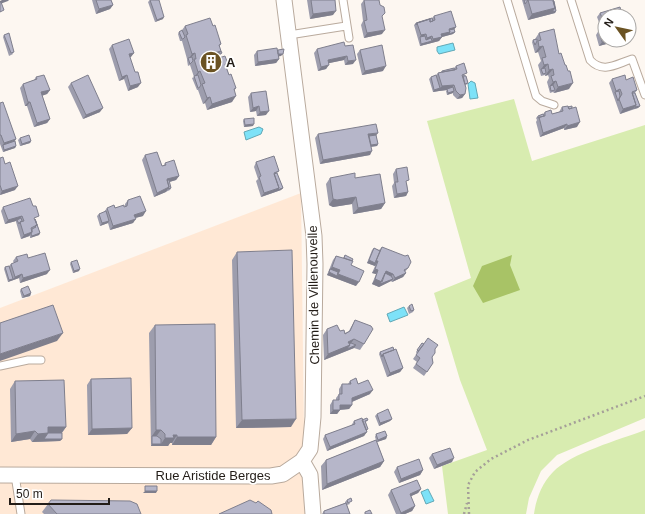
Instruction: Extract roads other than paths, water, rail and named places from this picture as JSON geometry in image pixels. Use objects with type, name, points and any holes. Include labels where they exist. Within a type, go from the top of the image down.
[{"type":"street","name":"Chemin de Villenouvelle","points":[[284,0],[304,150],[315,264],[313,417],[310,449],[302,462]]},
{"type":"street","name":"Rue Aristide Berges","points":[[7,475],[271,476],[283,474],[302,462]]},
{"type":"street","points":[[302,462],[310,475],[313,514]]},
{"type":"lane","points":[[343,0],[349,38]]},
{"type":"lane","points":[[507,0],[536,96],[554,105]]},
{"type":"lane","points":[[572,0],[590,60],[596,66],[603,68],[632,59],[645,94]]},
{"type":"lane","points":[[289,35],[346,26]]},
{"type":"lane","points":[[0,366],[28,360],[41,360]]},
{"type":"lane","points":[[7,475],[21,514]]},
{"type":"water","points":[[453,43],[455,50],[439,54],[437,51],[437,47]]},
{"type":"water","points":[[471,81],[475,83],[478,98],[470,99],[468,84]]},
{"type":"water","points":[[259,127],[263,129],[261,134],[246,140],[244,132]]},
{"type":"water","points":[[404,307],[408,315],[390,322],[387,314]]},
{"type":"water","points":[[428,489],[434,501],[426,504],[421,492]]},
{"type":"place","name":"A","points":[[211,62]]}]
